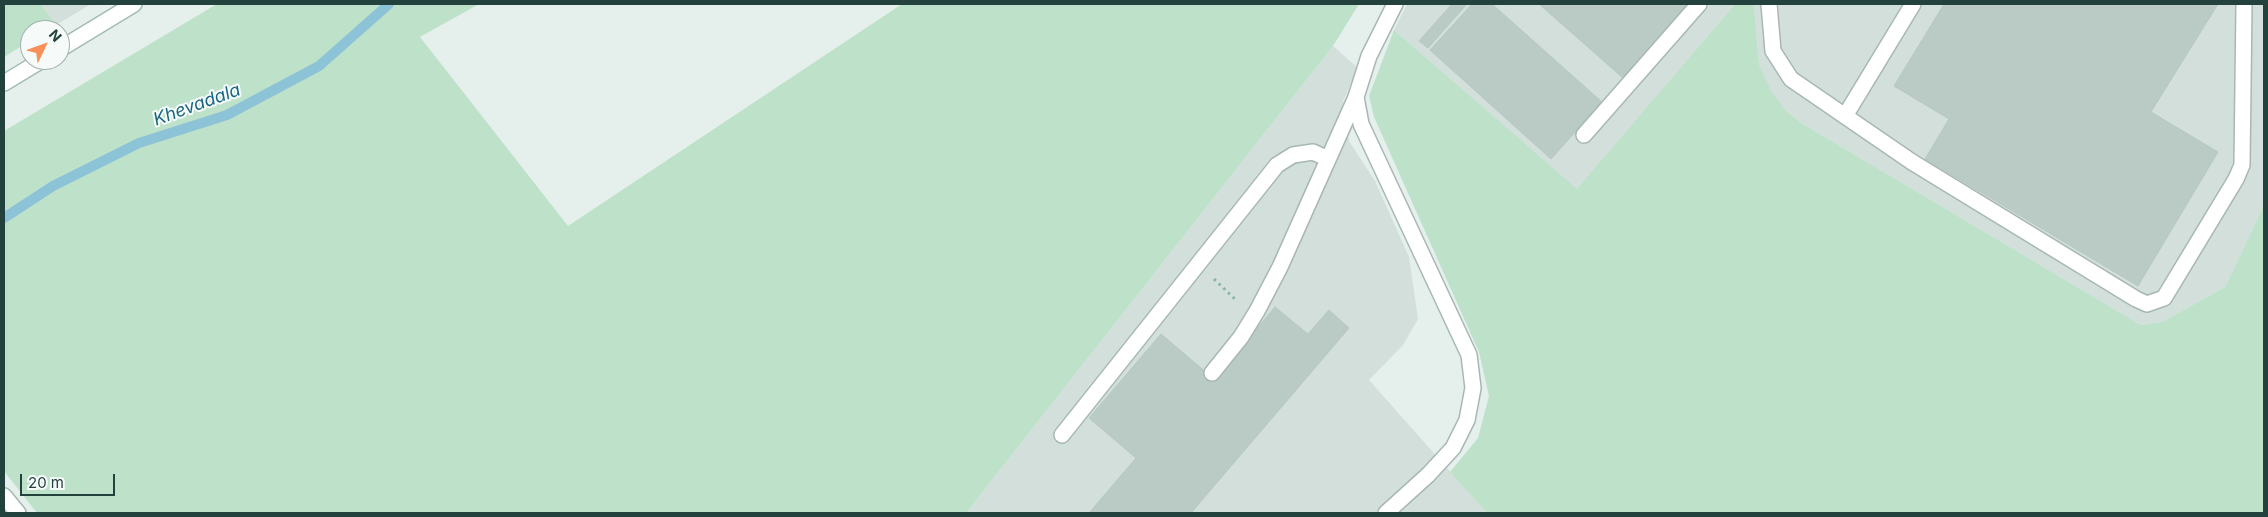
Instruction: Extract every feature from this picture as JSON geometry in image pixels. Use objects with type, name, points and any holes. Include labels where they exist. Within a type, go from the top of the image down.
[{"type":"street","points":[[70,43],[134,4]]},
{"type":"street","points":[[1212,373],[1241,337],[1280,266],[1356,97],[1369,56],[1395,4]]},
{"type":"street","points":[[1584,135],[1699,4]]},
{"type":"street","points":[[1769,4],[1773,51],[1782,68],[1791,79],[1912,162],[2147,304],[2164,298],[2236,179],[2242,165],[2244,4]]},
{"type":"street","points":[[1845,116],[1913,4]]},
{"type":"street","points":[[4,83],[25,70]]},
{"type":"street","points":[[1356,97],[1361,124],[1469,354],[1473,388],[1467,420],[1453,448],[1428,475],[1386,513]]},
{"type":"street","points":[[1062,435],[1277,165],[1293,155],[1313,152],[1328,159]]},
{"type":"street","points":[[4,496],[18,513]]},
{"type":"path","points":[[1199,264],[1253,318]]},
{"type":"shaded area","points":[[41,4],[91,4],[64,20],[52,20]]},
{"type":"shaded area","points":[[1407,4],[1735,4],[1577,190],[1394,30]]},
{"type":"shaded area","points":[[1754,4],[2264,4],[2264,205],[2225,287],[2162,322],[2141,325],[1803,124],[1786,111],[1770,91],[1759,64]]},
{"type":"shaded area","points":[[1333,46],[1358,68],[1343,101],[1349,141],[1375,181],[1409,257],[1418,319],[1403,345],[1369,380],[1487,513],[966,513]]},
{"type":"green space","points":[[4,4],[41,4],[52,20],[20,20],[20,47],[4,57]]},
{"type":"green space","points":[[217,4],[479,4],[420,37],[568,226],[902,4],[1359,4],[1333,46],[966,513],[37,513],[4,471],[4,131]]},
{"type":"green space","points":[[1735,4],[1754,4],[1759,64],[1771,91],[1786,111],[1803,124],[2141,325],[2162,322],[2225,287],[2264,205],[2264,513],[1487,513],[1450,472],[1478,438],[1489,396],[1479,352],[1374,117],[1369,96],[1394,30],[1577,189]]},
{"type":"building","points":[[1452,4],[1467,4],[1428,48],[1419,41]]},
{"type":"building","points":[[1472,4],[1492,4],[1602,102],[1551,159],[1430,50]]},
{"type":"building","points":[[1539,4],[1689,4],[1623,78]]},
{"type":"building","points":[[1944,4],[2218,4],[2151,112],[2218,152],[2138,286],[1925,159],[1949,119],[1894,86]]},
{"type":"building","points":[[1275,307],[1308,334],[1329,310],[1349,328],[1191,513],[1089,513],[1136,458],[1089,418],[1161,334],[1214,379]]},
{"type":"waterway","name":"Khevadala","points":[[4,218],[53,186],[139,143],[227,115],[319,66],[389,4]]}]
